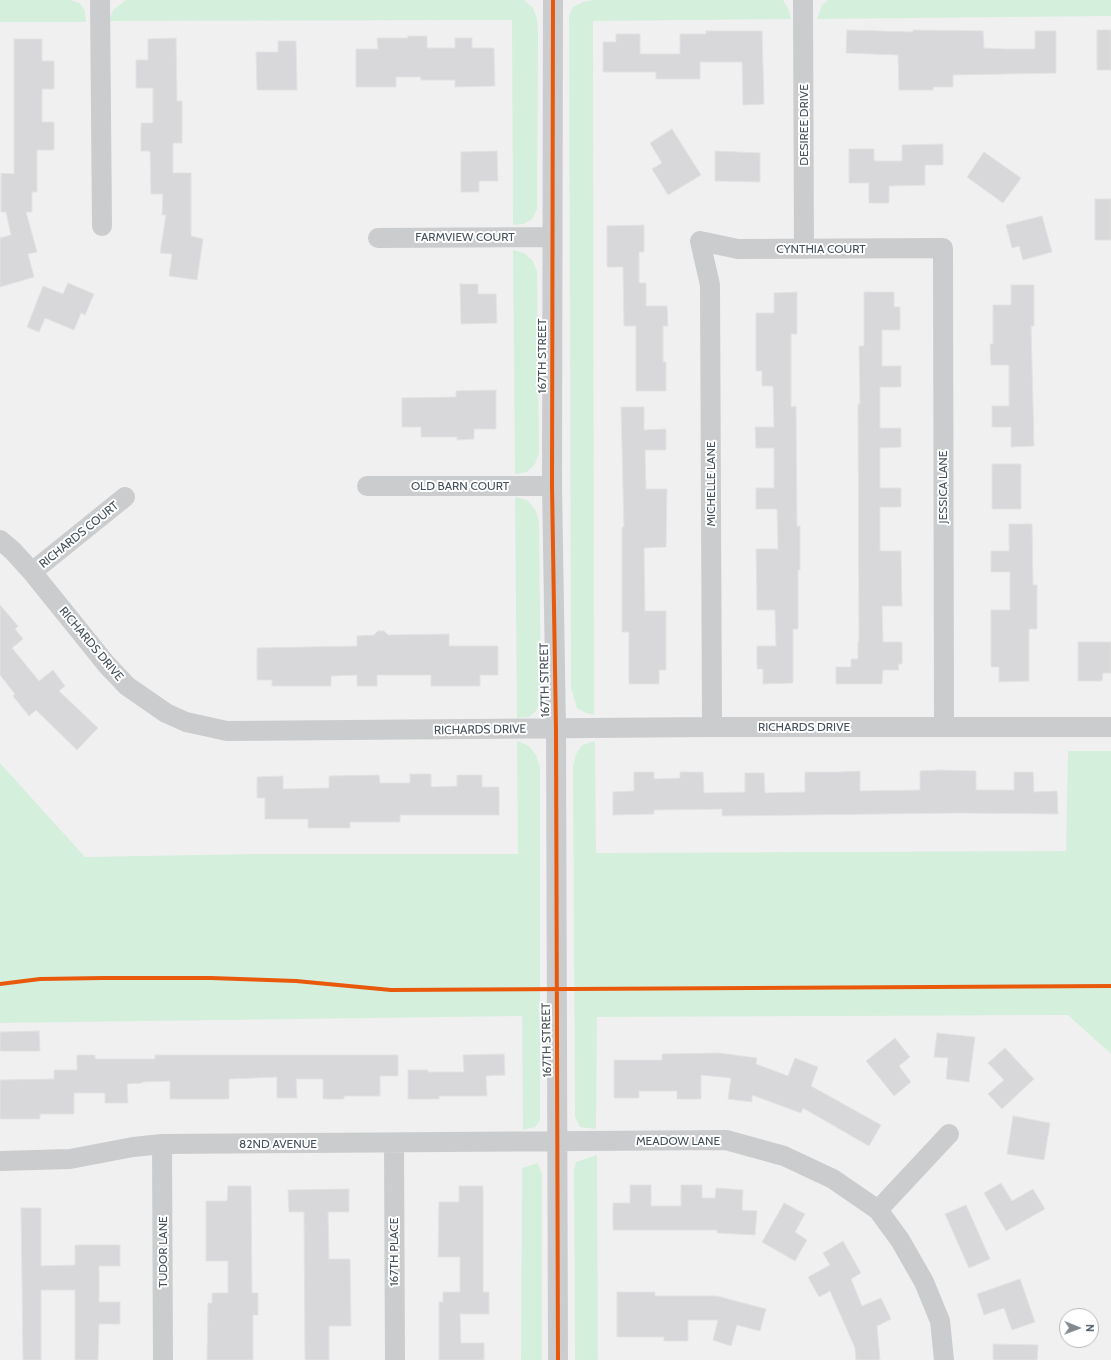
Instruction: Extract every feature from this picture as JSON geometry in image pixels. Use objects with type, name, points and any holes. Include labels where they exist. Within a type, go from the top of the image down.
[{"type":"street","points":[[100,0],[102,226]]},
{"type":"street","name":"167TH STREET","points":[[553,0],[552,486],[556,729],[558,1360]]},
{"type":"street","name":"DESIREE DRIVE","points":[[803,0],[804,249]]},
{"type":"street","name":"FARMVIEW COURT","points":[[378,238],[552,237]]},
{"type":"street","name":"CYNTHIA COURT","points":[[700,241],[738,249],[943,248]]},
{"type":"street","name":"MICHELLE LANE","points":[[700,241],[710,285],[712,727]]},
{"type":"street","name":"JESSICA LANE","points":[[943,248],[944,727]]},
{"type":"street","name":"OLD BARN COURT","points":[[367,486],[552,486]]},
{"type":"street","name":"RICHARDS COURT","points":[[32,572],[125,497]]},
{"type":"street","name":"RICHARDS DRIVE","points":[[0,540],[13,551],[32,572],[107,666],[127,686],[166,713],[186,722],[227,731],[712,727],[1111,727]]},
{"type":"street","points":[[878,1210],[949,1134]]},
{"type":"street","name":"MEADOW LANE","points":[[558,1142],[726,1140],[784,1156],[833,1180],[878,1210],[900,1240],[924,1282],[940,1321],[944,1360]]},
{"type":"street","name":"82ND AVENUE","points":[[0,1161],[70,1159],[133,1147],[162,1144],[558,1142]]},
{"type":"street","name":"TUDOR LANE","points":[[162,1144],[163,1360]]},
{"type":"street","name":"167TH PLACE","points":[[394,1144],[395,1360]]},
{"type":"green space","points":[[0,0],[70,0],[80,3],[85,11],[86,22],[0,22]]},
{"type":"green space","points":[[126,0],[524,0],[533,8],[537,19],[538,33],[537,209],[532,219],[524,224],[513,225],[512,20],[109,21],[113,10]]},
{"type":"green space","points":[[592,0],[783,0],[788,8],[791,19],[593,21],[594,715],[577,708],[571,688],[569,16],[573,7],[583,2]]},
{"type":"green space","points":[[828,0],[1111,0],[1111,16],[817,19],[822,5]]},
{"type":"green space","points":[[513,250],[524,253],[533,261],[537,271],[539,453],[535,464],[527,472],[515,474]]},
{"type":"green space","points":[[515,497],[527,500],[535,509],[539,521],[541,700],[536,711],[529,717],[517,718]]},
{"type":"green space","points":[[517,741],[529,746],[536,755],[540,768],[540,1120],[535,1127],[523,1130],[522,1016],[0,1023],[0,763],[85,857],[253,854],[518,854]]},
{"type":"green space","points":[[595,741],[596,853],[1066,851],[1068,751],[1111,751],[1111,1054],[1068,1015],[597,1017],[596,1129],[580,1127],[575,1117],[573,766],[576,754],[582,745]]},
{"type":"green space","points":[[597,1155],[598,1360],[575,1360],[574,1170],[576,1162]]},
{"type":"green space","points":[[538,1163],[542,1174],[542,1360],[521,1360],[522,1168]]},
{"type":"building","points":[[847,30],[913,32],[913,30],[983,31],[984,48],[1004,49],[1035,49],[1035,31],[1056,31],[1056,73],[953,75],[953,87],[933,87],[933,90],[899,90],[898,55],[846,53]]},
{"type":"building","points":[[1097,30],[1111,30],[1111,70],[1097,70]]},
{"type":"building","points":[[706,31],[762,31],[764,104],[743,105],[742,62],[700,62],[700,79],[656,79],[656,72],[603,72],[603,42],[616,42],[616,34],[640,34],[640,54],[680,54],[680,34],[706,34]]},
{"type":"building","points":[[408,36],[427,36],[427,48],[455,48],[455,38],[472,38],[472,48],[494,48],[495,86],[455,87],[455,80],[421,80],[421,77],[396,77],[396,87],[356,87],[356,49],[378,49],[377,38],[408,38]]},
{"type":"building","points":[[176,38],[177,101],[182,101],[182,143],[173,143],[173,173],[191,173],[191,236],[203,239],[197,280],[169,276],[172,254],[160,253],[166,215],[162,215],[163,194],[151,194],[150,151],[141,151],[141,123],[153,123],[153,88],[136,88],[136,60],[148,60],[148,39]]},
{"type":"building","points":[[14,39],[42,39],[42,61],[54,61],[54,89],[42,89],[42,122],[54,122],[54,150],[37,150],[37,192],[32,192],[32,212],[26,212],[37,252],[28,254],[34,277],[0,287],[0,238],[11,235],[6,212],[1,212],[1,173],[14,174]]},
{"type":"building","points":[[278,41],[296,41],[297,90],[257,90],[256,52],[278,52]]},
{"type":"building","points":[[672,129],[701,175],[668,195],[652,169],[662,163],[650,143]]},
{"type":"building","points":[[943,144],[943,165],[925,165],[925,185],[889,186],[889,203],[869,203],[869,183],[849,183],[849,149],[874,149],[874,161],[902,161],[902,145]]},
{"type":"building","points":[[497,151],[498,181],[479,181],[479,192],[461,192],[461,152]]},
{"type":"building","points":[[715,151],[760,153],[760,182],[715,181]]},
{"type":"building","points":[[984,152],[1021,178],[1003,203],[967,177]]},
{"type":"building","points":[[1095,199],[1111,199],[1111,240],[1095,240]]},
{"type":"building","points":[[1042,216],[1052,252],[1023,260],[1019,246],[1012,248],[1006,225]]},
{"type":"building","points":[[644,225],[644,252],[639,252],[639,283],[646,283],[646,306],[667,306],[668,326],[663,326],[663,362],[666,362],[666,391],[636,391],[636,326],[624,326],[623,267],[607,267],[607,226]]},
{"type":"building","points":[[68,283],[94,294],[85,315],[81,313],[74,330],[45,318],[39,332],[27,327],[43,286],[63,294]]},
{"type":"building","points":[[460,284],[478,284],[478,294],[496,294],[497,323],[461,324]]},
{"type":"building","points":[[1011,285],[1034,285],[1034,326],[1031,326],[1034,446],[1011,447],[1011,427],[992,427],[992,406],[1009,406],[1009,365],[991,365],[990,344],[993,344],[993,305],[1011,305]]},
{"type":"building","points":[[797,292],[797,334],[791,334],[791,407],[796,406],[797,526],[800,526],[798,629],[793,629],[793,683],[763,684],[763,669],[757,669],[757,646],[776,646],[775,610],[757,610],[756,549],[778,549],[777,509],[756,509],[756,488],[774,488],[774,448],[756,448],[755,427],[774,427],[773,386],[762,386],[762,371],[756,371],[756,313],[774,313],[774,293]]},
{"type":"building","points":[[864,292],[894,292],[894,307],[900,307],[900,330],[882,330],[882,366],[901,366],[901,387],[880,387],[880,428],[901,428],[901,447],[880,448],[880,488],[901,488],[901,507],[880,507],[880,551],[901,551],[902,606],[882,606],[883,642],[902,642],[902,664],[898,664],[899,670],[883,670],[882,684],[836,684],[836,667],[851,667],[851,659],[858,659],[858,404],[860,404],[859,346],[864,346]]},
{"type":"building","points":[[496,390],[496,429],[474,429],[474,439],[457,440],[457,437],[421,437],[421,427],[402,427],[402,398],[456,397],[456,391]]},
{"type":"building","points":[[621,407],[644,407],[644,430],[666,429],[666,450],[645,450],[646,489],[667,489],[666,547],[644,548],[645,611],[666,611],[666,670],[659,670],[659,684],[629,684],[629,632],[622,632],[622,527],[624,527]]},
{"type":"building","points":[[992,464],[1021,464],[1021,509],[992,509]]},
{"type":"building","points":[[1009,524],[1032,524],[1033,585],[1037,585],[1037,629],[1029,629],[1029,681],[999,682],[999,667],[991,667],[991,610],[1010,610],[1010,572],[991,572],[991,551],[1009,551]]},
{"type":"building","points":[[0,605],[18,626],[15,629],[23,639],[12,648],[39,681],[53,670],[65,686],[59,691],[98,728],[77,750],[36,710],[29,716],[13,696],[15,694],[0,675]]},
{"type":"building","points":[[378,631],[384,631],[388,635],[449,634],[449,646],[498,646],[498,675],[480,675],[480,686],[431,686],[431,675],[377,675],[377,686],[357,686],[357,675],[331,676],[331,686],[272,686],[272,680],[257,680],[257,648],[357,646],[357,636],[374,635]]},
{"type":"building","points":[[1078,642],[1111,642],[1111,673],[1103,673],[1102,681],[1078,681]]},
{"type":"building","points":[[860,771],[860,791],[920,790],[920,771],[976,771],[976,790],[1014,790],[1014,772],[1033,772],[1034,792],[1057,791],[1058,814],[957,813],[722,816],[722,809],[654,810],[654,814],[613,815],[613,792],[634,791],[634,772],[654,772],[654,779],[680,778],[680,772],[703,772],[704,793],[745,792],[745,773],[764,773],[765,793],[805,792],[805,772]]},
{"type":"building","points":[[410,774],[431,774],[431,787],[457,786],[457,775],[482,775],[482,787],[499,787],[499,815],[400,815],[400,822],[350,822],[350,828],[308,828],[308,819],[265,819],[265,798],[257,798],[257,777],[283,776],[283,789],[329,788],[329,776],[379,775],[380,783],[410,783]]},
{"type":"building","points":[[39,1031],[40,1051],[0,1051],[0,1032]]},
{"type":"building","points":[[937,1033],[975,1037],[969,1082],[946,1079],[948,1058],[934,1057]]},
{"type":"building","points":[[895,1038],[910,1057],[899,1066],[911,1082],[894,1096],[866,1061]]},
{"type":"building","points":[[1005,1048],[1034,1079],[1002,1109],[988,1094],[1004,1080],[988,1063]]},
{"type":"building","points":[[719,1053],[757,1058],[756,1064],[788,1076],[795,1058],[818,1067],[811,1086],[881,1125],[869,1146],[803,1108],[801,1113],[752,1095],[752,1102],[728,1099],[731,1078],[701,1075],[701,1099],[677,1099],[677,1091],[639,1091],[639,1098],[614,1098],[614,1060],[662,1060],[662,1054]]},
{"type":"building","points":[[504,1054],[505,1075],[486,1076],[487,1096],[439,1096],[439,1099],[408,1099],[408,1070],[428,1070],[428,1072],[464,1072],[463,1055]]},
{"type":"building","points":[[77,1055],[95,1055],[95,1059],[155,1059],[155,1055],[398,1055],[398,1076],[380,1076],[380,1096],[344,1096],[344,1099],[323,1099],[323,1079],[296,1079],[297,1098],[277,1098],[277,1077],[229,1079],[229,1099],[170,1099],[170,1081],[142,1082],[127,1084],[128,1103],[105,1103],[105,1093],[74,1093],[74,1114],[40,1114],[40,1119],[0,1119],[0,1080],[54,1079],[54,1070],[77,1070]]},
{"type":"building","points":[[1013,1116],[1050,1123],[1044,1160],[1007,1154]]},
{"type":"building","points":[[1001,1183],[1012,1201],[1033,1189],[1045,1209],[1006,1231],[984,1193]]},
{"type":"building","points":[[630,1185],[651,1185],[651,1206],[681,1206],[681,1185],[702,1185],[702,1198],[715,1198],[716,1188],[743,1190],[742,1210],[757,1211],[755,1235],[717,1233],[717,1230],[613,1230],[613,1203],[630,1203]]},
{"type":"building","points":[[228,1186],[251,1186],[252,1293],[258,1293],[258,1315],[253,1315],[253,1360],[207,1360],[208,1303],[212,1303],[212,1293],[228,1293],[228,1261],[206,1261],[206,1201],[227,1201]]},
{"type":"building","points":[[459,1186],[483,1186],[483,1292],[489,1292],[489,1314],[460,1314],[461,1343],[484,1343],[484,1360],[439,1360],[439,1302],[443,1302],[443,1292],[460,1292],[460,1257],[438,1257],[439,1202],[459,1202]]},
{"type":"building","points":[[349,1189],[349,1212],[328,1212],[329,1259],[350,1259],[351,1326],[329,1326],[329,1360],[305,1360],[304,1212],[289,1212],[288,1190]]},
{"type":"building","points":[[784,1203],[805,1214],[795,1232],[807,1240],[795,1261],[762,1242]]},
{"type":"building","points":[[966,1205],[990,1259],[969,1268],[945,1214]]},
{"type":"building","points":[[21,1208],[41,1208],[41,1266],[75,1265],[75,1245],[120,1245],[120,1266],[99,1266],[99,1302],[120,1302],[120,1324],[99,1324],[98,1360],[75,1360],[75,1290],[41,1290],[41,1360],[23,1360]]},
{"type":"building","points":[[843,1241],[861,1273],[851,1279],[862,1306],[881,1298],[891,1319],[877,1326],[880,1360],[856,1360],[855,1348],[830,1291],[819,1297],[808,1277],[830,1265],[823,1253]]},
{"type":"building","points":[[1020,1279],[1035,1322],[1012,1330],[1004,1308],[984,1315],[977,1294]]},
{"type":"building","points":[[617,1292],[655,1292],[655,1296],[717,1296],[766,1309],[760,1331],[737,1325],[731,1346],[713,1340],[718,1320],[688,1320],[688,1341],[664,1341],[664,1337],[617,1337]]},
{"type":"building","points":[[993,1344],[1038,1345],[1037,1360],[993,1360]]},
{"type":"cycle path","points":[[553,0],[552,486],[556,729],[558,1360]]},
{"type":"cycle path","points":[[0,984],[40,979],[211,978],[296,981],[391,990],[1111,986]]}]
